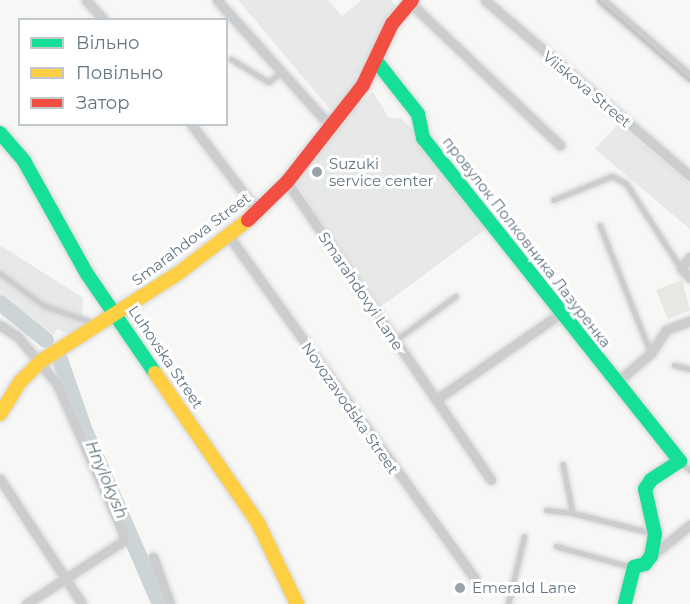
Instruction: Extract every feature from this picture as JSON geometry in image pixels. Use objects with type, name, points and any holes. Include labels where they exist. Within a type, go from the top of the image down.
[{"type":"street","points":[[86,0],[102,18]]},
{"type":"street","points":[[217,0],[283,70],[323,118],[334,121]]},
{"type":"street","name":"Viiskova Street","points":[[485,0],[690,176]]},
{"type":"street","points":[[601,0],[690,77]]},
{"type":"street","points":[[409,1],[560,145]]},
{"type":"street","name":"Smarahdova Street","points":[[0,414],[21,381],[41,361],[180,272],[258,212],[287,182],[377,62],[392,24],[409,1]]},
{"type":"street","name":"провулок Полковника Лазуренка","points":[[377,62],[406,94],[418,114],[423,138],[685,466]]},
{"type":"street","points":[[193,126],[258,212]]},
{"type":"street","name":"Luhovska Street","points":[[0,133],[24,161],[87,274],[116,313],[258,524],[297,604]]},
{"type":"street","name":"Smarahdovyi Lane","points":[[287,182],[491,480]]},
{"type":"street","name":"Novozavodska Street","points":[[228,235],[475,579]]},
{"type":"street","points":[[690,257],[681,268],[690,278]]},
{"type":"street","points":[[437,399],[561,313]]},
{"type":"street","points":[[616,382],[651,352],[666,330],[690,321]]},
{"type":"street","points":[[0,325],[18,337],[41,361],[57,384],[123,533],[123,541],[26,604]]},
{"type":"street","points":[[651,556],[655,534],[645,489],[685,466]]},
{"type":"street","points":[[0,479],[82,604]]},
{"type":"street","points":[[625,604],[634,567],[645,564],[651,556],[690,525]]},
{"type":"street","points":[[153,557],[170,604]]},
{"type":"lane","points":[[231,59],[269,82],[283,70]]},
{"type":"lane","points":[[553,200],[612,176],[626,183],[681,268]]},
{"type":"lane","points":[[600,225],[651,352]]},
{"type":"lane","points":[[0,273],[45,306],[96,324]]},
{"type":"lane","points":[[394,341],[456,296]]},
{"type":"lane","points":[[674,364],[690,369]]},
{"type":"lane","points":[[563,464],[573,513]]},
{"type":"lane","points":[[546,510],[573,513],[655,534]]},
{"type":"lane","points":[[508,604],[524,537]]},
{"type":"lane","points":[[556,546],[634,567]]},
{"type":"shaded area","points":[[238,0],[328,0],[342,16],[362,0],[391,0],[399,11],[374,61],[333,113]]},
{"type":"shaded area","points":[[373,92],[389,118],[401,118],[415,132],[490,226],[378,309],[295,181],[350,109]]},
{"type":"shaded area","points":[[618,124],[690,184],[690,229],[595,149]]},
{"type":"shaded area","points":[[0,245],[83,298],[82,326],[70,335],[57,329],[54,335],[0,294]]},
{"type":"shaded area","points":[[682,280],[690,310],[668,319],[656,290]]},
{"type":"waterway","name":"Hnylokysh","points":[[0,303],[46,340]]},
{"type":"waterway","name":"Hnylokysh","points":[[58,354],[85,431],[160,604]]},
{"type":"tram line","points":[[598,0],[690,80]]},
{"type":"traffic: fast","points":[[377,62],[418,114],[423,138],[680,461],[651,480],[645,489],[655,534],[651,556],[645,564],[634,567],[625,604]]},
{"type":"traffic: fast","points":[[0,133],[24,161],[87,274],[155,373]]},
{"type":"traffic: slow","points":[[0,414],[21,381],[41,361],[180,272],[248,220]]},
{"type":"traffic: slow","points":[[155,373],[258,523],[297,604]]},
{"type":"traffic: jam","points":[[248,220],[287,182],[363,85],[392,24],[412,0]]},
{"type":"place","name":"Suzuki service center","points":[[317,172]]},
{"type":"place","name":"Emerald Lane","points":[[460,588]]}]
